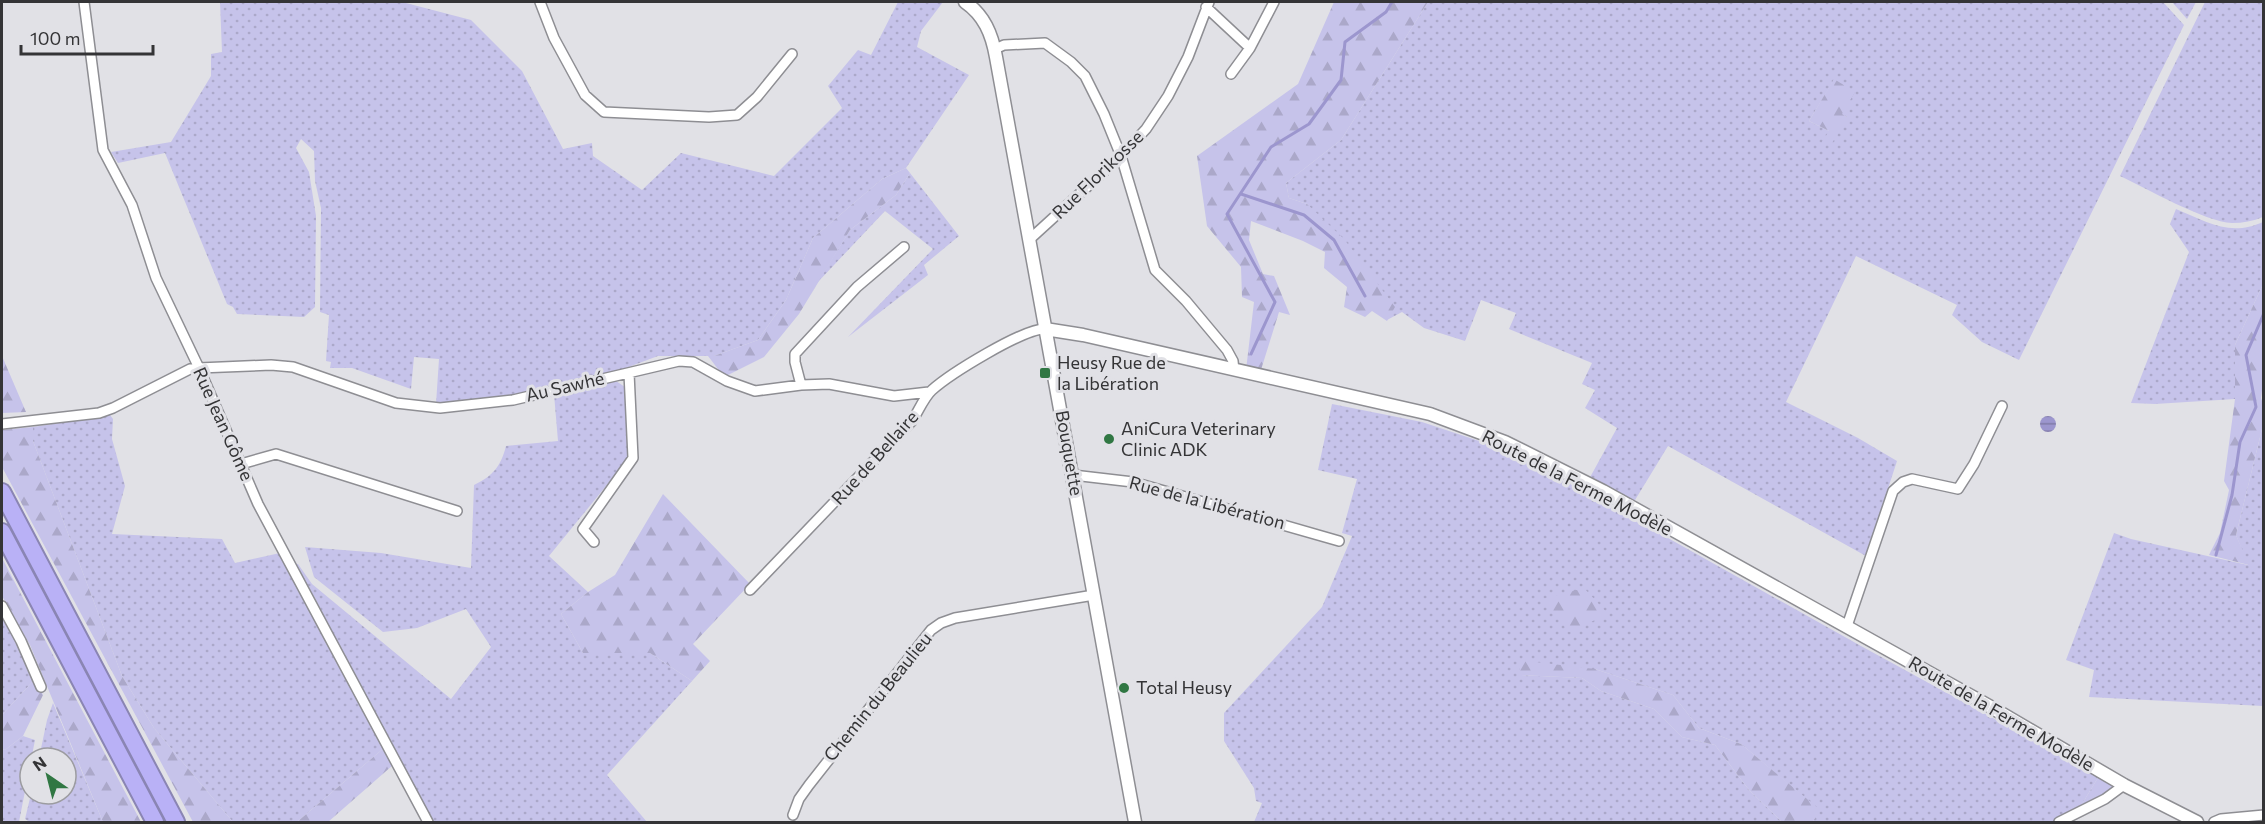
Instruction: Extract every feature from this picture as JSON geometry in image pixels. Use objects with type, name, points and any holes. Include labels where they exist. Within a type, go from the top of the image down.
[{"type":"highway","points":[[2,492],[176,822]]},
{"type":"highway","points":[[2,532],[155,822]]},
{"type":"street","name":"Rue Jean Gôme","points":[[84,2],[103,150],[132,205],[156,278],[199,368],[258,504],[428,822]]},
{"type":"street","points":[[540,2],[554,38],[585,95],[604,112],[710,117],[737,115],[758,97],[792,54]]},
{"type":"street","name":"Bouquette","points":[[965,2],[982,17],[995,49],[1135,822]]},
{"type":"street","points":[[1231,74],[1250,48],[1274,2]]},
{"type":"street","name":"Rue Florikosse","points":[[1030,239],[1121,156],[1146,129],[1168,96],[1188,57],[1208,4],[1250,48]]},
{"type":"street","points":[[995,49],[1004,45],[1045,43],[1071,62],[1085,76],[1121,156],[1155,270],[1186,300],[1227,350],[1233,361],[1234,370]]},
{"type":"street","points":[[801,385],[795,354],[857,287],[904,247]]},
{"type":"street","name":"Route de la Ferme Modèle","points":[[1045,329],[1083,335],[1430,414],[1506,442],[1603,492],[1847,626],[2124,785],[2197,822]]},
{"type":"street","name":"Rue de Bellaire","points":[[750,590],[912,421],[929,392],[965,368],[1025,334],[1045,329]]},
{"type":"street","name":"Au Sawhé","points":[[2,424],[99,413],[190,369],[271,365],[293,367],[396,403],[440,408],[513,400],[679,361],[693,362],[727,381],[755,392],[801,385],[829,384],[894,396],[929,392]]},
{"type":"street","points":[[594,542],[583,528],[633,458],[629,373]]},
{"type":"street","points":[[1847,626],[1893,490],[1903,482],[1912,479],[1958,489],[1974,464],[2002,406]]},
{"type":"street","points":[[241,464],[276,454],[457,511]]},
{"type":"street","name":"Rue de la Libération","points":[[1073,475],[1133,482],[1339,541]]},
{"type":"street","name":"Chemin du Beaulieu","points":[[793,815],[799,799],[809,785],[931,630],[940,623],[955,618],[1094,595]]},
{"type":"street","points":[[2,606],[21,641],[41,687]]},
{"type":"street","points":[[2059,822],[2105,799],[2124,785]]},
{"type":"street","points":[[2214,822],[2221,819],[2264,815]]},
{"type":"green space","points":[[220,2],[402,2],[471,20],[522,71],[563,149],[592,143],[593,156],[642,190],[681,153],[774,176],[842,108],[828,86],[858,50],[871,55],[898,2],[943,2],[921,31],[917,47],[969,75],[906,168],[882,179],[813,238],[786,300],[758,340],[714,356],[658,356],[615,372],[515,398],[436,404],[439,359],[414,357],[411,389],[352,368],[330,368],[331,362],[326,361],[329,315],[320,312],[321,208],[315,181],[314,151],[301,139],[296,148],[309,172],[316,216],[315,307],[304,317],[237,314],[233,307],[227,304],[165,153],[118,163],[111,152],[171,142],[211,76],[211,54],[222,52]]},
{"type":"green space","points":[[1334,2],[1428,2],[1341,140],[1286,183],[1289,198],[1307,204],[1344,239],[1395,307],[1387,321],[1372,311],[1365,317],[1344,307],[1347,287],[1324,268],[1325,252],[1251,221],[1249,240],[1263,274],[1274,276],[1290,315],[1279,312],[1260,373],[1246,370],[1254,302],[1242,297],[1241,267],[1207,226],[1197,156],[1298,84]]},
{"type":"green space","points":[[1428,2],[2163,2],[2184,25],[2019,360],[1982,342],[1952,315],[1957,305],[1856,256],[1786,402],[1858,438],[1897,461],[1866,556],[1668,446],[1632,505],[1588,481],[1617,428],[1585,408],[1595,390],[1582,384],[1592,363],[1509,329],[1516,313],[1481,300],[1465,341],[1424,328],[1402,312],[1387,320],[1394,307],[1307,204],[1289,198],[1286,183],[1341,140]],"holes":[[[1834,80],[1842,115],[1847,117],[1829,131],[1809,121]]]},
{"type":"green space","points":[[2172,2],[2196,2],[2187,19]]},
{"type":"green space","points":[[2205,2],[2263,2],[2263,217],[2248,222],[2232,223],[2207,217],[2120,176]]},
{"type":"green space","points":[[1834,79],[1855,92],[1842,114],[1848,118],[1830,146],[1822,142],[1829,131],[1809,121]]},
{"type":"green space","points":[[906,168],[910,173],[896,195],[850,230],[799,314],[764,357],[724,377],[708,356],[714,356],[758,340],[786,300],[813,238],[882,179]]},
{"type":"green space","points":[[910,173],[959,236],[924,265],[928,275],[848,337],[933,249],[885,211],[817,283],[850,230],[896,195]]},
{"type":"green space","points":[[2176,209],[2208,223],[2229,228],[2240,228],[2263,222],[2263,284],[2235,345],[2235,399],[2155,404],[2131,403],[2189,252],[2170,224]]},
{"type":"green space","points":[[2263,284],[2264,375],[2261,398],[2263,425],[2236,535],[2249,565],[2209,555],[2220,533],[2229,490],[2224,481],[2235,399],[2235,345]]},
{"type":"green space","points":[[2,356],[26,412],[2,413]]},
{"type":"green space","points":[[616,381],[625,387],[628,414],[628,459],[549,556],[588,592],[561,614],[583,653],[650,653],[692,681],[607,775],[647,822],[433,822],[353,675],[315,598],[294,564],[298,564],[312,584],[451,699],[491,647],[466,609],[417,628],[383,632],[314,577],[305,547],[381,553],[471,568],[474,485],[495,470],[506,446],[558,441],[554,394]]},
{"type":"green space","points":[[1332,404],[1422,422],[1503,449],[1591,495],[2099,776],[2079,809],[2052,822],[1813,822],[1818,809],[1741,744],[1699,728],[1673,695],[1595,669],[1521,675],[1582,678],[1601,691],[1654,709],[1682,737],[1715,745],[1749,790],[1782,822],[1254,822],[1262,803],[1256,801],[1254,788],[1224,741],[1224,713],[1322,607],[1352,536],[1342,533],[1357,479],[1318,470]]},
{"type":"green space","points":[[110,415],[113,419],[112,439],[125,486],[112,534],[222,539],[235,563],[280,553],[323,627],[347,682],[384,748],[297,822],[233,822],[154,728],[122,676],[33,441],[33,427]]},
{"type":"green space","points":[[2263,425],[2263,706],[2089,697],[2094,670],[2066,660],[2114,533],[2131,539],[2248,565],[2236,535]]},
{"type":"green space","points":[[33,427],[33,441],[122,676],[154,728],[233,822],[193,822],[2,467],[2,430]]},
{"type":"green space","points":[[663,494],[750,584],[693,644],[710,661],[692,681],[650,653],[583,653],[561,614],[588,592],[615,575]]},
{"type":"green space","points":[[2,558],[141,822],[103,822],[78,761],[78,746],[72,746],[30,645],[2,596]]},
{"type":"green space","points":[[1584,588],[1608,614],[1569,632],[1543,599]]},
{"type":"green space","points":[[2,610],[35,679],[2,715]]},
{"type":"green space","points":[[1518,660],[1595,669],[1673,695],[1699,728],[1741,744],[1819,809],[1813,822],[1782,822],[1749,790],[1715,745],[1682,737],[1654,709],[1601,691],[1582,678],[1521,675]]},
{"type":"green space","points":[[35,679],[43,695],[23,736],[5,750],[2,749],[2,715]]},
{"type":"green space","points":[[53,703],[71,746],[42,746]]},
{"type":"green space","points":[[23,736],[35,740],[34,746],[18,746],[18,806],[22,806],[19,822],[2,822],[2,749],[5,750]]},
{"type":"green space","points":[[384,748],[393,765],[328,822],[297,822]]},
{"type":"green space","points":[[78,762],[103,822],[30,822],[25,819],[28,806],[78,806]]},
{"type":"green space","points":[[2099,776],[2120,785],[2079,809]]},
{"type":"shaded area","points":[[2048,416],[2054,418],[2056,424],[2054,430],[2048,432],[2042,430],[2040,424],[2042,418]]},
{"type":"waterway","points":[[1251,354],[1275,302],[1227,214],[1271,147],[1309,124],[1341,80],[1345,42],[1386,12],[1392,2]]},
{"type":"waterway","points":[[1241,194],[1304,215],[1334,240],[1365,296]]},
{"type":"waterway","points":[[2216,555],[2232,495],[2240,442],[2256,407],[2246,355],[2264,313]]},
{"type":"place","name":"Heusy Rue de la Libération","points":[[1045,373]]},
{"type":"place","name":"AniCura Veterinary Clinic ADK","points":[[1109,439]]},
{"type":"place","name":"Total Heusy","points":[[1124,688]]}]
